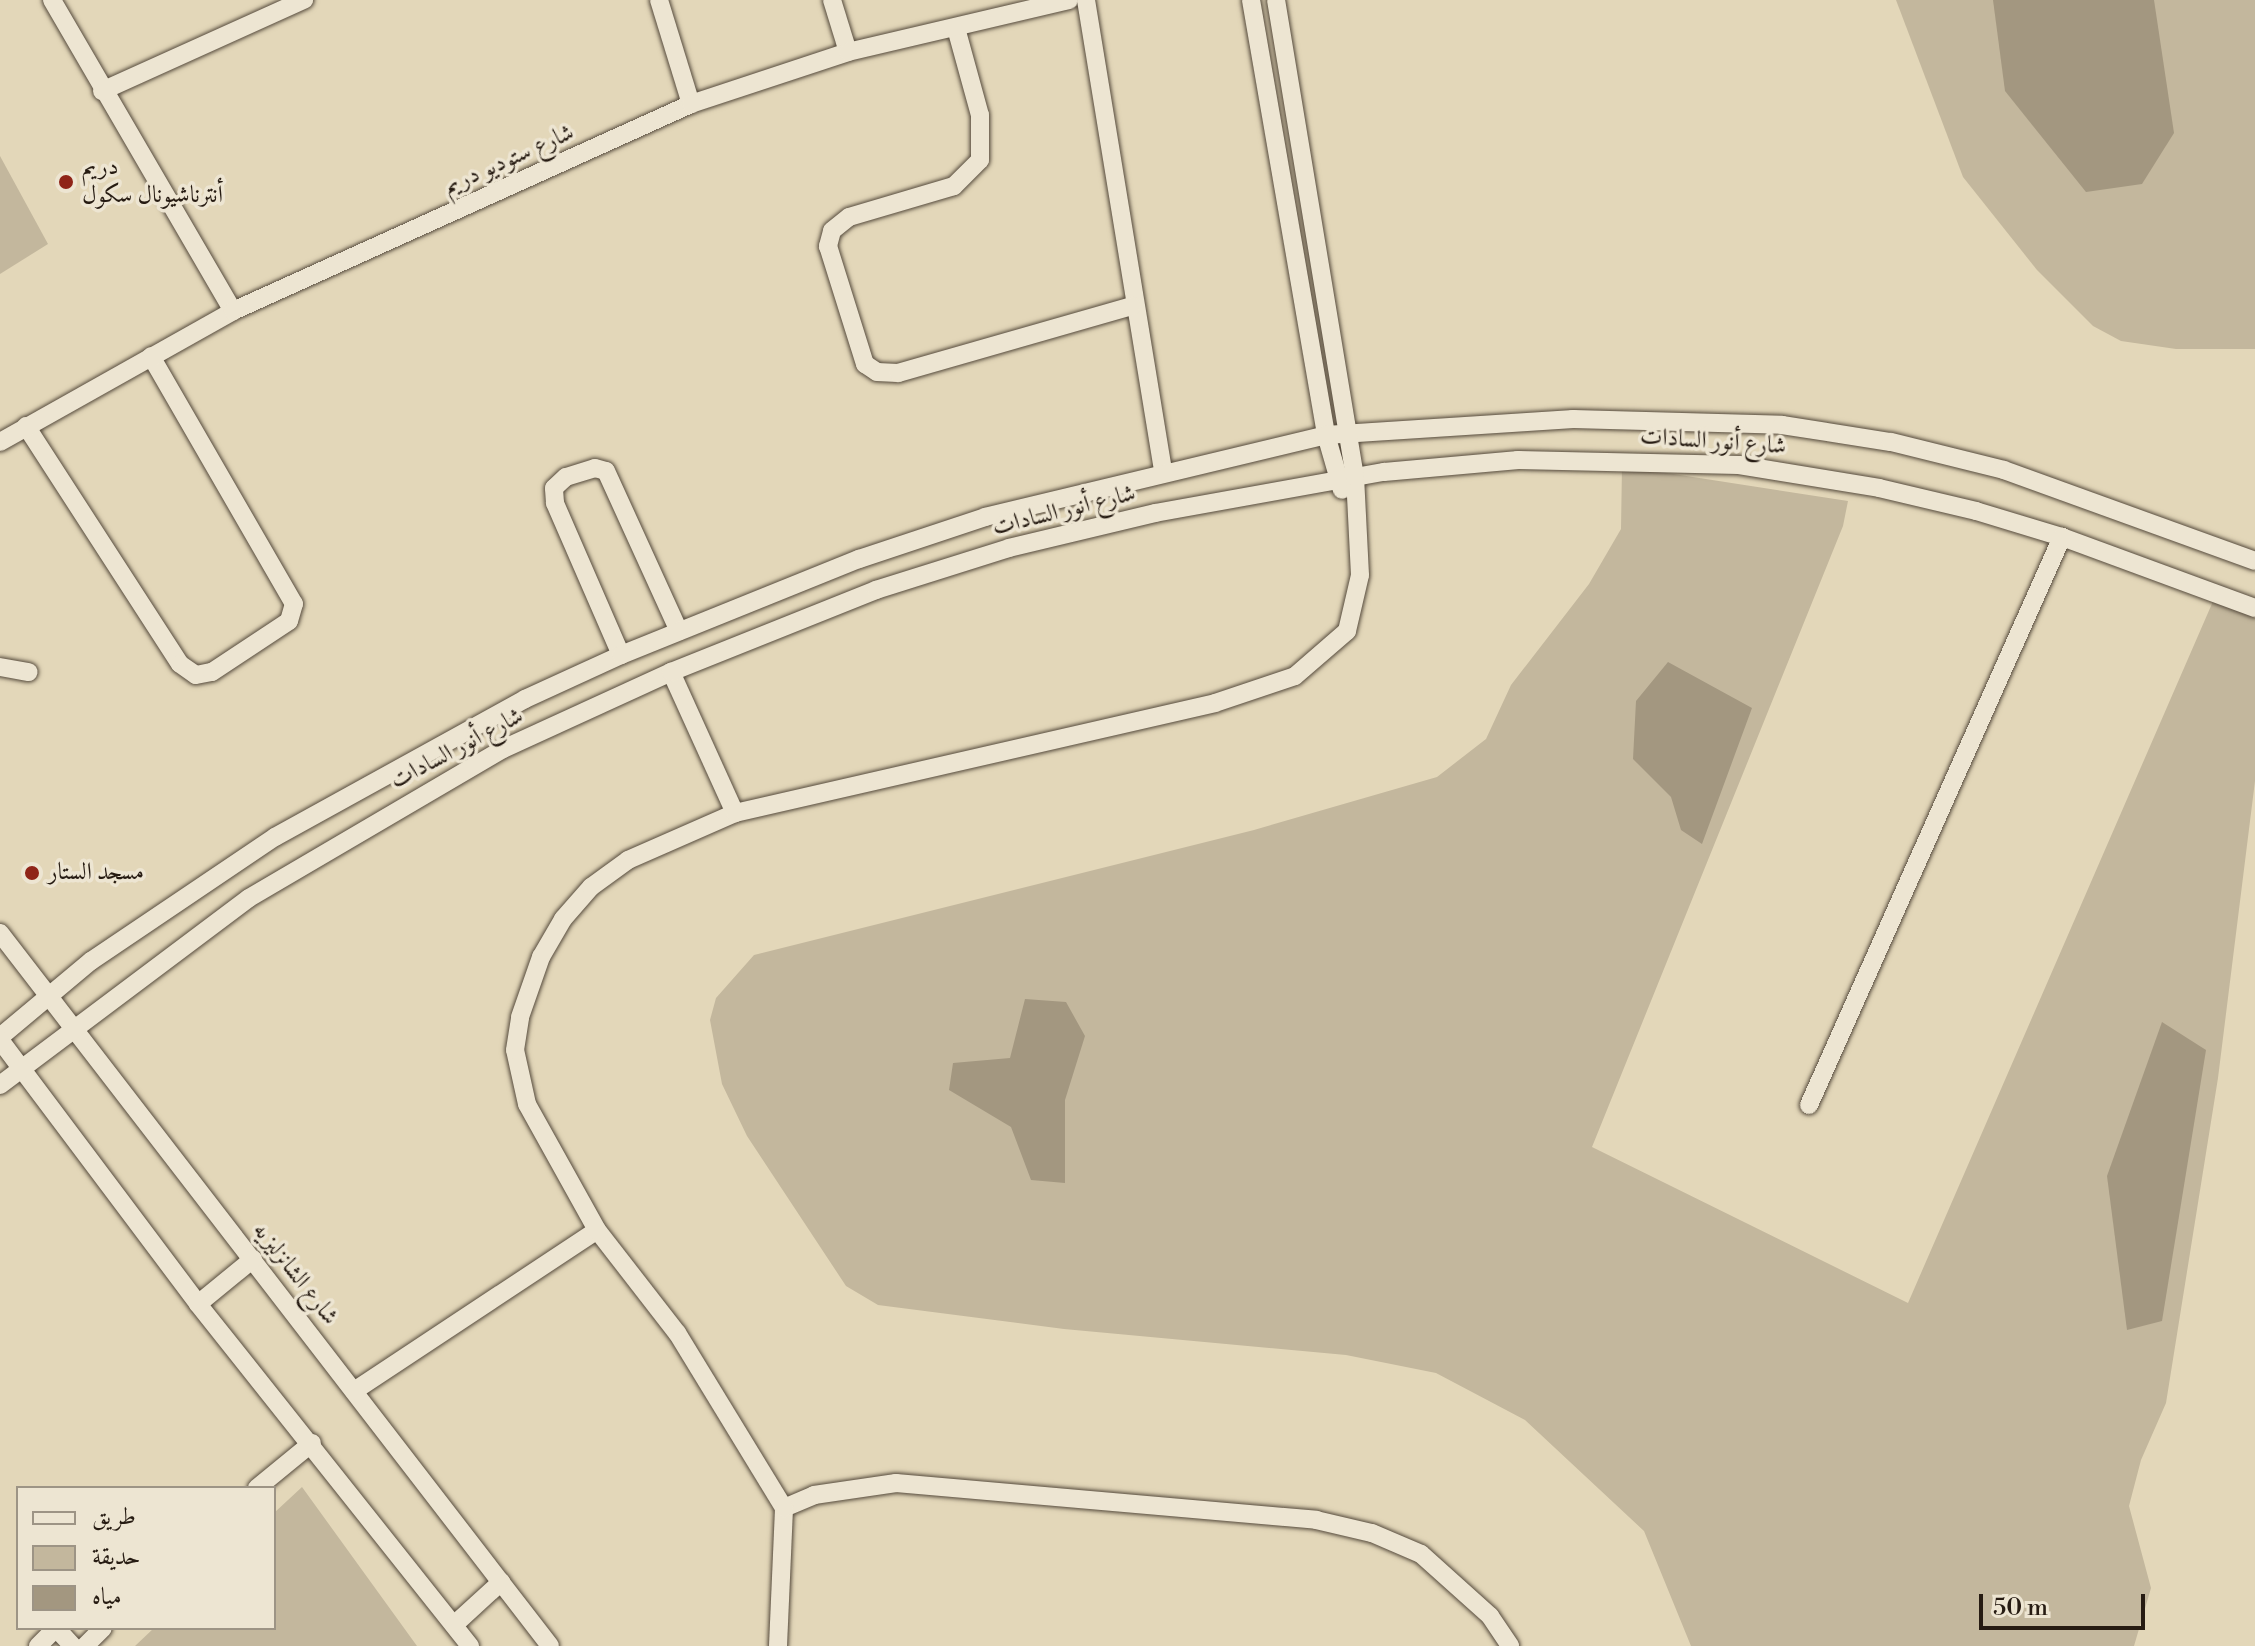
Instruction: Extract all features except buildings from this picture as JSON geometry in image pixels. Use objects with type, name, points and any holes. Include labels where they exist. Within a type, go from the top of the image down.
[{"type":"street","points":[[52,0],[102,91],[233,311]]},
{"type":"street","points":[[102,91],[304,0]]},
{"type":"street","points":[[659,0],[691,104]]},
{"type":"street","points":[[832,0],[848,52]]},
{"type":"street","name":"شارع ستوديو دريم","points":[[0,442],[233,311],[691,104],[848,52],[1069,0]]},
{"type":"street","points":[[1086,0],[1132,306],[1163,471]]},
{"type":"street","points":[[778,1646],[784,1508],[677,1333],[597,1230],[527,1104],[515,1050],[520,1017],[541,957],[563,919],[591,887],[628,860],[735,813],[1145,722],[1295,676],[1347,631],[1359,598],[1356,517],[1346,478],[1326,435],[1251,0]]},
{"type":"street","points":[[1276,0],[1349,432],[1346,478]]},
{"type":"street","points":[[956,28],[980,115],[980,160],[954,186],[849,217],[832,231],[828,246],[865,364],[877,372],[898,373],[1132,306]]},
{"type":"street","points":[[26,426],[180,664],[196,675],[212,672],[289,621],[294,604],[151,356]]},
{"type":"street","name":"شارع أنور السادات","points":[[0,1039],[48,994],[275,837],[525,699],[621,655],[859,559],[971,522],[1163,471],[1326,435],[1573,419],[1782,425],[1891,442],[2004,470],[2255,561]]},
{"type":"street","name":"شارع أنور السادات","points":[[0,1085],[73,1026],[249,898],[351,835],[503,749],[671,672],[876,590],[1009,548],[1155,513],[1346,478],[1518,460],[1739,465],[1879,488],[2062,537],[2255,608]]},
{"type":"street","points":[[621,655],[555,503],[554,488],[566,477],[595,468],[606,471],[679,631]]},
{"type":"street","points":[[1809,1105],[2062,537]]},
{"type":"street","points":[[0,667],[29,672]]},
{"type":"street","points":[[671,672],[735,813]]},
{"type":"street","name":"شارع الشانزليزيه","points":[[0,933],[550,1646]]},
{"type":"street","points":[[0,1039],[198,1304],[312,1443],[470,1646]]},
{"type":"street","points":[[354,1391],[597,1230]]},
{"type":"street","points":[[198,1304],[253,1259]]},
{"type":"street","points":[[259,1486],[312,1443]]},
{"type":"street","points":[[784,1508],[814,1495],[896,1483],[1316,1520],[1372,1533],[1421,1554],[1490,1616],[1510,1646]]},
{"type":"street","points":[[454,1625],[501,1582]]},
{"type":"street","points":[[38,1646],[54,1630]]},
{"type":"street","points":[[58,1630],[73,1646]]},
{"type":"street","points":[[85,1646],[101,1630]]},
{"type":"green space","points":[[1896,0],[2255,0],[2255,349],[2176,349],[2121,341],[2093,326],[2037,270],[1963,177]]},
{"type":"green space","points":[[0,156],[48,244],[0,274]]},
{"type":"green space","points":[[1622,466],[1848,501],[1843,526],[1592,1147],[1908,1303],[2214,599],[2255,616],[2255,781],[2218,1078],[2166,1403],[2141,1460],[2129,1506],[2151,1588],[2134,1646],[1691,1646],[1644,1531],[1525,1420],[1436,1373],[1346,1355],[1064,1329],[878,1305],[846,1286],[747,1136],[722,1084],[710,1020],[716,998],[754,955],[1254,830],[1437,777],[1486,739],[1511,685],[1589,584],[1621,529]]},
{"type":"green space","points":[[302,1487],[417,1646],[135,1646],[152,1630],[276,1630],[276,1511]]},
{"type":"water","points":[[1993,0],[2154,0],[2174,133],[2142,184],[2086,192],[2005,91]]},
{"type":"water","points":[[1668,662],[1752,708],[1702,844],[1681,830],[1671,797],[1633,759],[1636,701]]},
{"type":"water","points":[[1025,999],[1066,1002],[1085,1036],[1065,1100],[1065,1183],[1031,1180],[1011,1127],[949,1090],[953,1063],[1010,1058]]},
{"type":"water","points":[[2162,1022],[2206,1050],[2162,1321],[2127,1330],[2107,1176]]},
{"type":"place","name":"دريم أنترناشيونال سكول","points":[[66,182]]},
{"type":"place","name":"مسجد الستار","points":[[32,873]]}]
